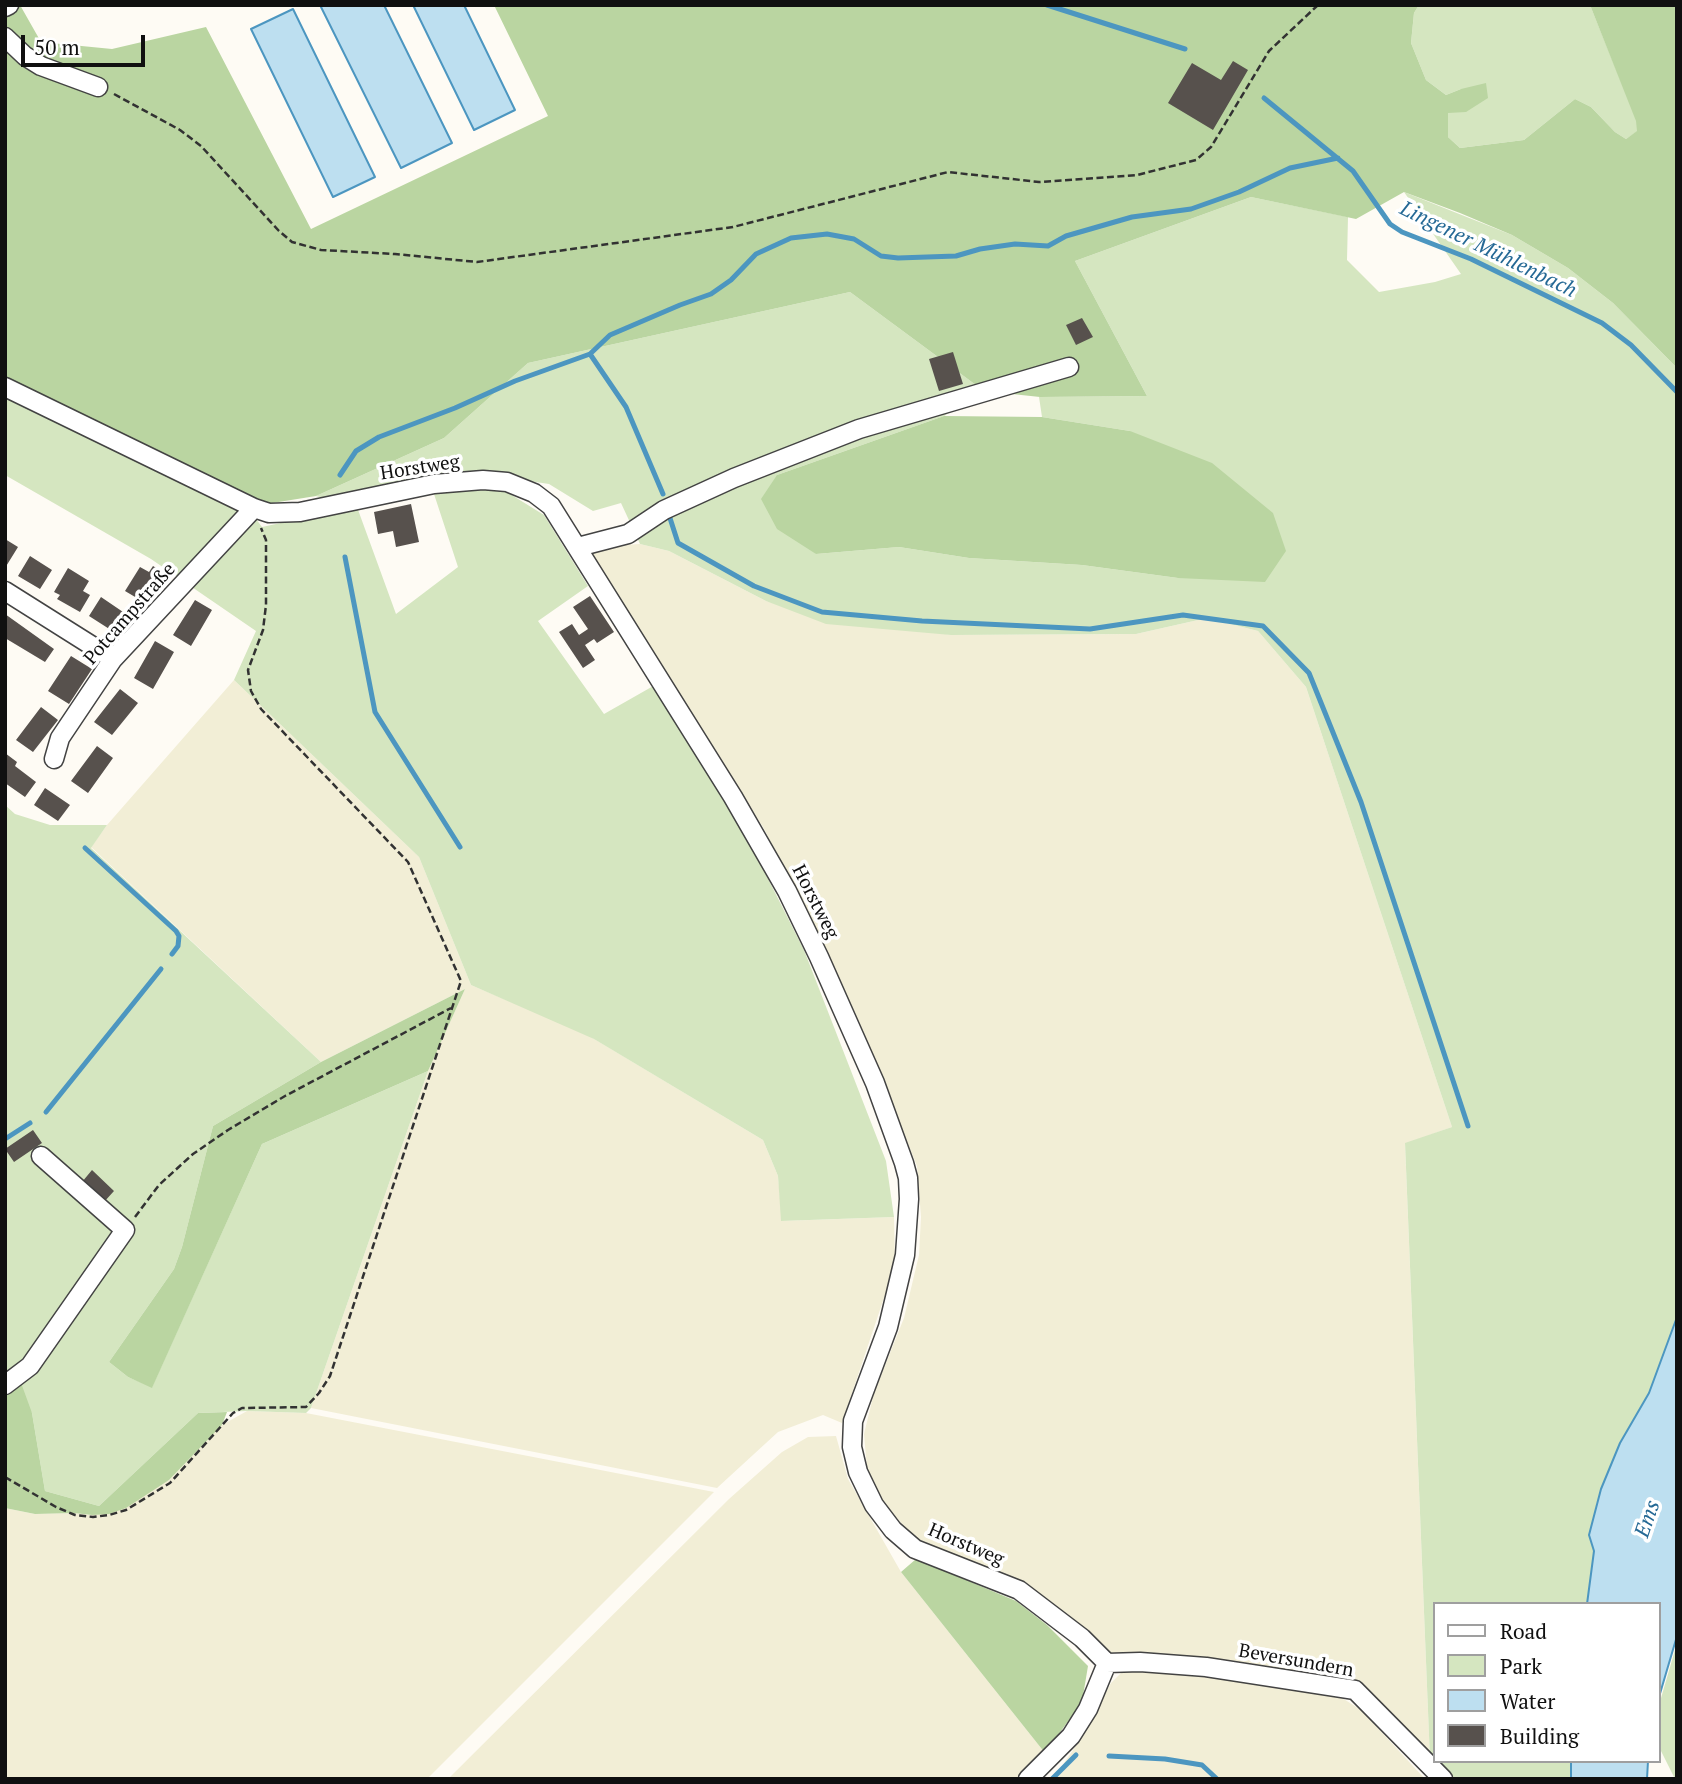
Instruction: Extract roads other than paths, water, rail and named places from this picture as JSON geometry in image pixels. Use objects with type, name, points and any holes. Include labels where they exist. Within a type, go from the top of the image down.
[{"type":"street","points":[[5,37],[25,56],[41,66],[98,87]]},
{"type":"street","points":[[578,548],[628,534],[664,510],[687,499],[859,429],[1069,367]]},
{"type":"street","name":"Horstweg","points":[[5,387],[269,513],[300,512],[435,484],[483,480],[507,482],[534,493],[551,506],[733,797],[787,891],[870,1071],[904,1163],[909,1199],[905,1255],[888,1327],[853,1421],[852,1447],[858,1472],[893,1530],[915,1549],[1019,1590],[1082,1638],[1107,1663]]},
{"type":"street","name":"Potcampstraße","points":[[54,759],[60,738],[113,659],[254,508]]},
{"type":"street","points":[[5,591],[113,659]]},
{"type":"street","points":[[5,1385],[30,1366],[125,1230],[41,1156]]},
{"type":"street","name":"Beversundern","points":[[1107,1663],[1140,1661],[1206,1667],[1355,1690],[1443,1779]]},
{"type":"street","points":[[1028,1779],[1071,1736],[1088,1709],[1107,1663]]},
{"type":"water","points":[[320,5],[384,5],[452,143],[401,168]]},
{"type":"water","points":[[413,5],[464,5],[515,110],[474,130]]},
{"type":"water","points":[[293,9],[375,177],[333,197],[251,29]]},
{"type":"water","name":"Ems","points":[[1677,1317],[1677,1636],[1661,1690],[1661,1602],[1587,1602],[1594,1551],[1589,1535],[1601,1489],[1620,1443],[1649,1393]]},
{"type":"water","points":[[1571,1763],[1648,1763],[1647,1779],[1571,1779]]},
{"type":"waterway","name":"Lingener Mühlenbach","points":[[1047,5],[1185,49]]},
{"type":"waterway","name":"Lingener Mühlenbach","points":[[1264,98],[1353,171],[1390,224],[1402,232],[1471,259],[1602,323],[1631,345],[1677,392]]},
{"type":"waterway","points":[[340,475],[356,451],[379,437],[455,408],[515,381],[590,354],[610,335],[711,294],[731,280],[756,254],[791,238],[827,234],[854,239],[881,256],[898,258],[956,256],[1015,244],[1048,246],[1066,236],[1132,217],[1191,209],[1239,192],[1290,168],[1338,158]]},
{"type":"waterway","points":[[590,354],[626,407],[663,494]]},
{"type":"waterway","points":[[669,515],[678,543],[754,586],[822,612],[922,621],[1090,629],[1183,615],[1263,626],[1309,673],[1361,802],[1468,1126]]},
{"type":"waterway","points":[[345,557],[375,712],[460,847]]},
{"type":"waterway","points":[[85,848],[176,931],[179,936],[178,946],[172,954]]},
{"type":"waterway","points":[[46,1112],[161,969]]},
{"type":"waterway","points":[[5,1139],[30,1123]]},
{"type":"waterway","points":[[1052,1779],[1076,1755]]},
{"type":"waterway","points":[[1109,1756],[1165,1759],[1202,1765],[1217,1779]]}]
